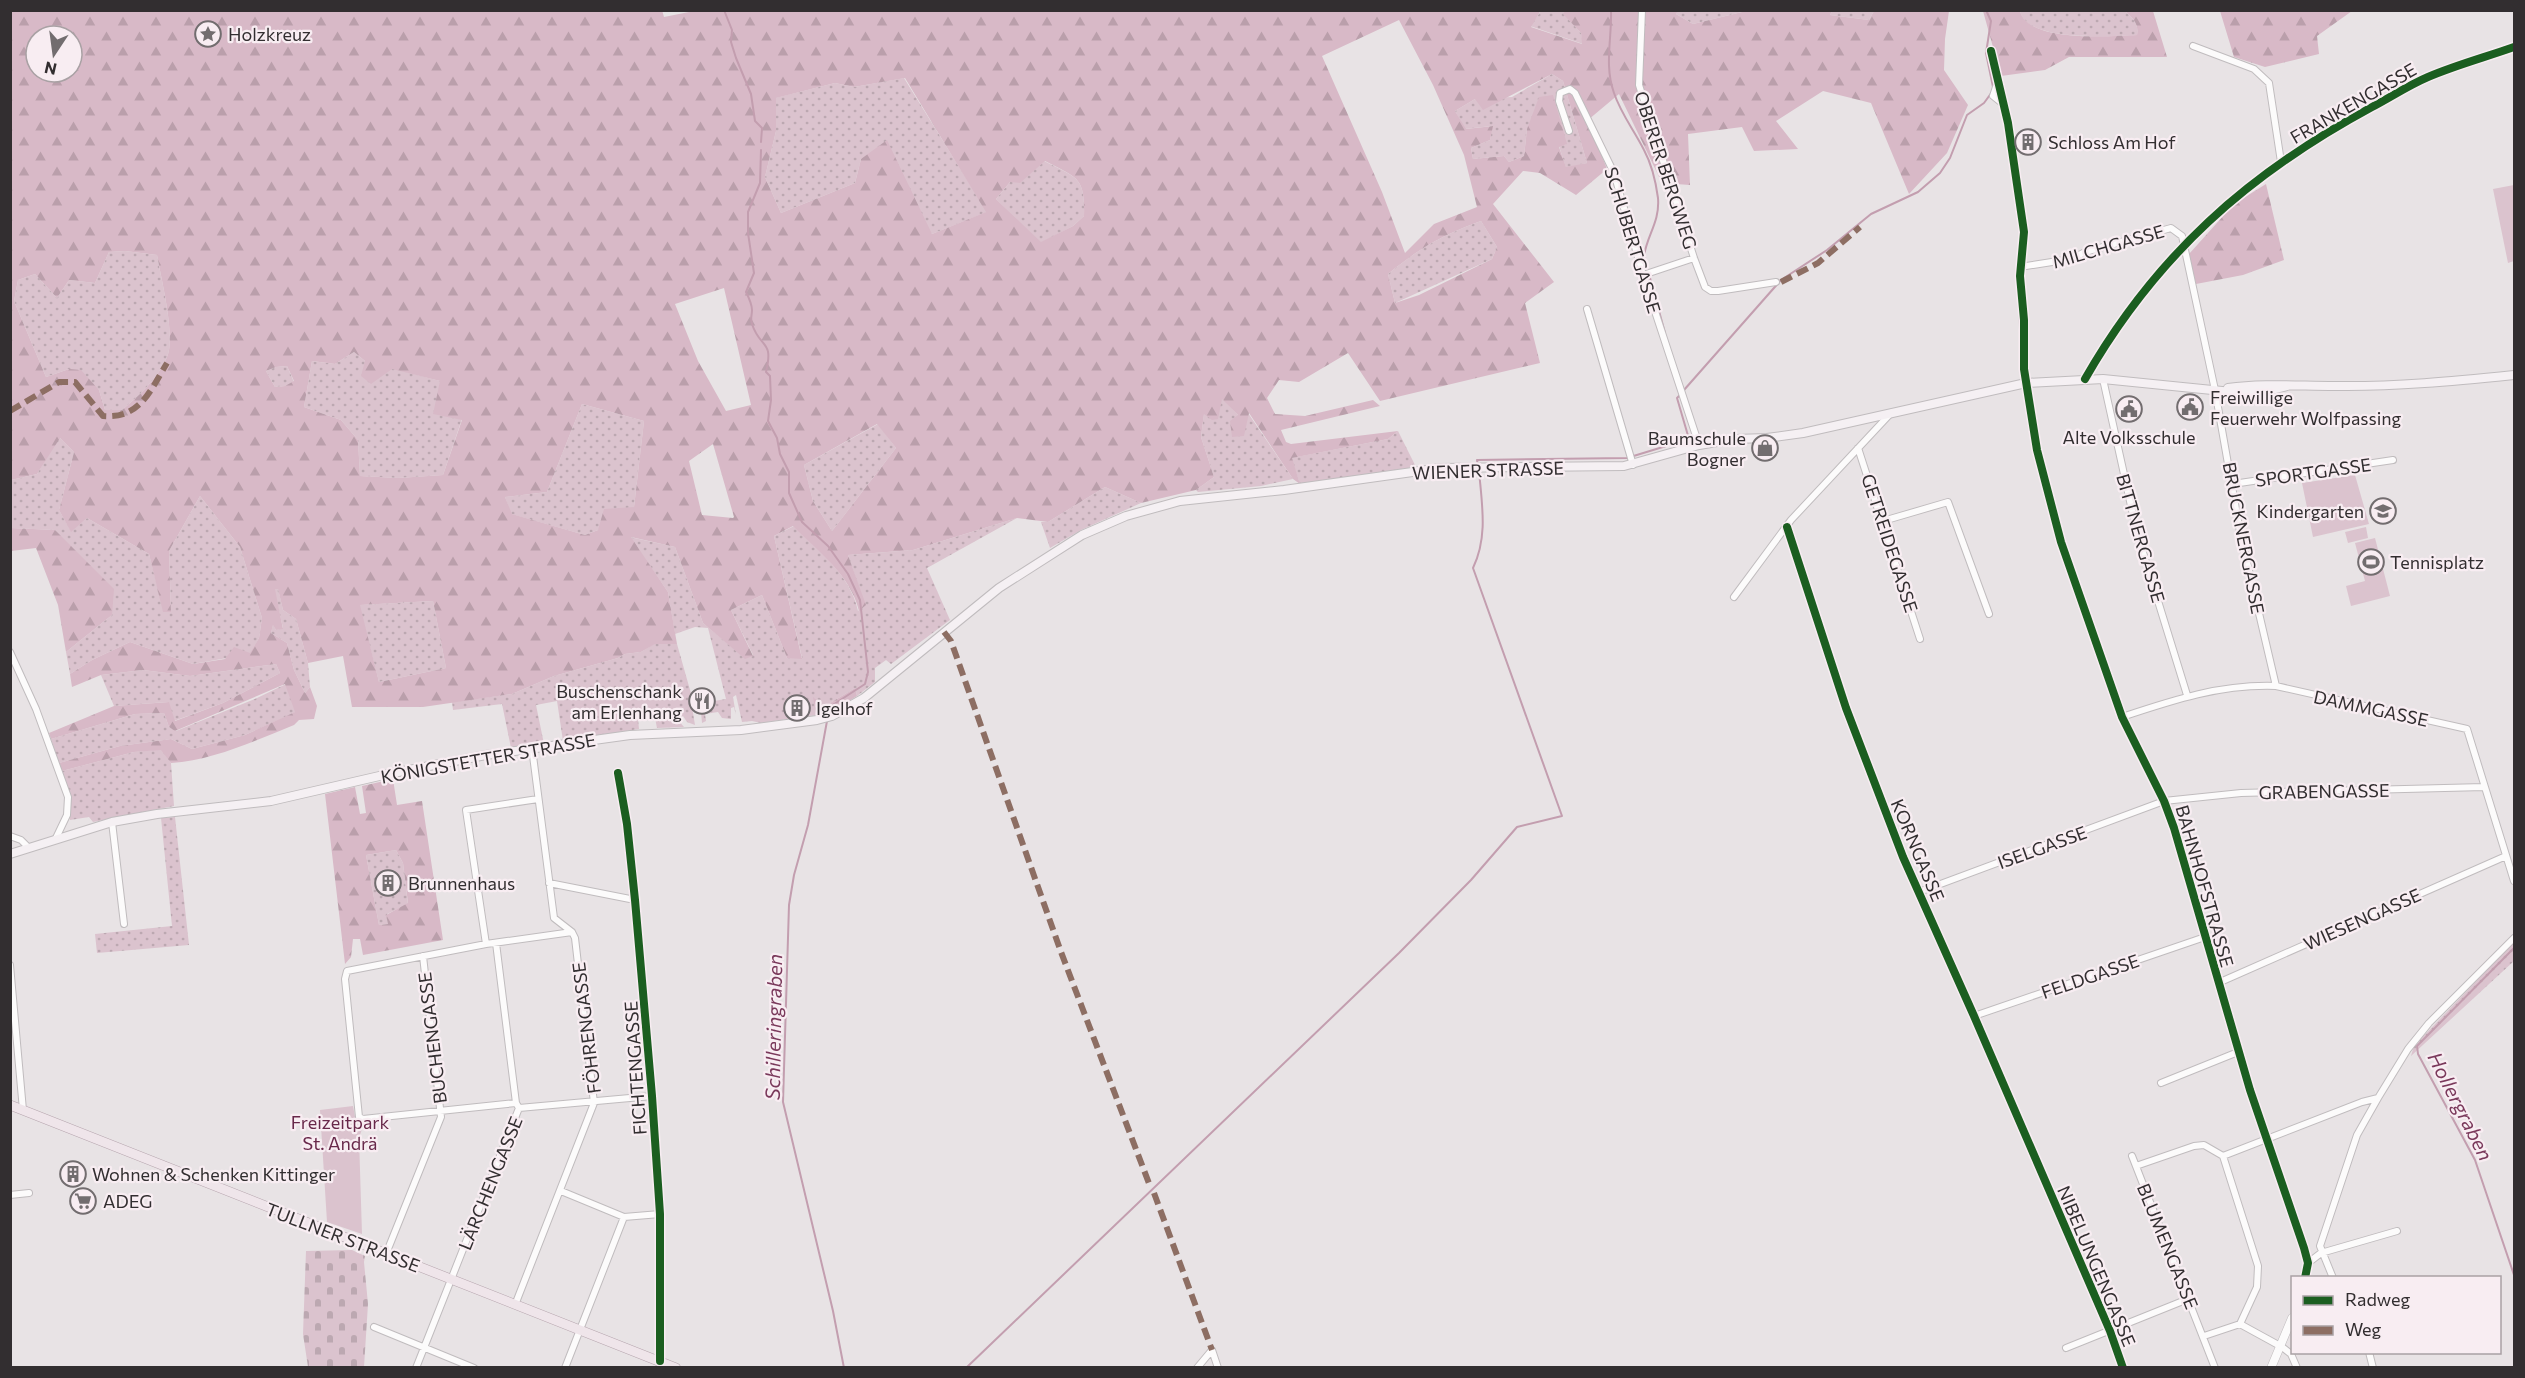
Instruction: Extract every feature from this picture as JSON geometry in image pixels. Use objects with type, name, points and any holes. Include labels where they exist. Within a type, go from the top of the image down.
[{"type":"main road","points":[[2026,383],[2103,378],[2215,390],[2245,386],[2417,383],[2514,375]]},
{"type":"main road","name":"WIENER STRASSE","points":[[944,632],[999,588],[1082,535],[1126,516],[1188,499],[1284,490],[1422,470],[1477,467],[1599,467],[1735,439],[1767,438],[1803,433],[2026,383]]},
{"type":"main road","name":"KÖNIGSTETTER STRASSE","points":[[10,854],[112,822],[157,814],[271,801],[417,768],[532,748],[642,734],[741,730],[817,720],[832,716],[864,698],[944,632]]},
{"type":"main road","name":"TULLNER STRASSE","points":[[10,1105],[676,1368]]},
{"type":"street","name":"OBERER BERGWEG","points":[[1642,10],[1639,85],[1705,287],[1711,291],[1776,282]]},
{"type":"street","points":[[2193,46],[2254,69],[2269,83],[2281,162]]},
{"type":"street","name":"FRANKENGASSE","points":[[2085,379],[2107,341],[2184,246],[2239,193],[2281,162],[2354,117],[2428,77],[2514,47]]},
{"type":"street","points":[[1991,51],[2000,87],[2024,232],[2020,267],[2026,383]]},
{"type":"street","name":"SCHUBERTGASSE","points":[[1569,131],[1559,101],[1560,93],[1570,89],[1575,93],[1614,173],[1679,388],[1699,445]]},
{"type":"street","name":"MILCHGASSE","points":[[2020,267],[2071,259],[2085,252],[2171,228],[2182,236],[2184,246]]},
{"type":"street","name":"BRUCKNERGASSE","points":[[2184,246],[2215,390],[2240,532],[2276,686]]},
{"type":"street","points":[[1646,274],[1694,258]]},
{"type":"street","points":[[1587,309],[1631,460]]},
{"type":"street","name":"BITTNERGASSE","points":[[2103,378],[2137,533],[2187,695]]},
{"type":"street","name":"BAHNHOFSTRASSE","points":[[2026,383],[2037,450],[2061,542],[2122,717],[2164,801],[2174,828],[2238,1052],[2308,1263]]},
{"type":"street","points":[[1734,597],[1787,526],[1892,412]]},
{"type":"street","name":"GETREIDEGASSE","points":[[1858,448],[1884,521],[1920,639]]},
{"type":"street","name":"SPORTGASSE","points":[[2233,484],[2393,460]]},
{"type":"street","points":[[1884,521],[1948,502],[1989,614]]},
{"type":"street","name":"KORNGASSE","points":[[1787,526],[1846,708],[1899,848],[2043,1177]]},
{"type":"street","points":[[10,652],[36,709],[68,796],[67,815],[56,838]]},
{"type":"street","name":"DAMMGASSE","points":[[2122,717],[2187,695],[2245,685],[2276,686],[2468,729],[2514,881]]},
{"type":"street","points":[[532,748],[554,918],[572,932]]},
{"type":"street","name":"FICHTENGASSE","points":[[618,773],[627,824],[652,1096],[660,1214],[660,1361]]},
{"type":"street","name":"GRABENGASSE","points":[[2164,801],[2241,793],[2484,787]]},
{"type":"street","points":[[486,944],[466,810],[538,799]]},
{"type":"street","name":"ISELGASSE","points":[[1919,892],[2164,801]]},
{"type":"street","points":[[112,822],[124,924]]},
{"type":"street","points":[[10,836],[21,840],[29,848]]},
{"type":"street","name":"WIESENGASSE","points":[[2218,982],[2506,856]]},
{"type":"street","points":[[549,883],[635,900]]},
{"type":"street","points":[[572,932],[486,944],[347,971],[345,980],[359,1117],[363,1119],[652,1096]]},
{"type":"street","name":"FÖHRENGASSE","points":[[515,1305],[594,1102],[575,938],[572,932]]},
{"type":"street","name":"FELDGASSE","points":[[1974,1016],[2205,937]]},
{"type":"street","points":[[2332,1276],[2320,1246],[2357,1135],[2408,1049],[2429,1023],[2514,938]]},
{"type":"street","name":"LÄRCHENGASSE","points":[[416,1368],[517,1106],[496,943]]},
{"type":"street","name":"BUCHENGASSE","points":[[386,1254],[441,1117],[423,956]]},
{"type":"street","points":[[10,965],[23,1110]]},
{"type":"street","points":[[2161,1083],[2238,1052]]},
{"type":"street","points":[[2223,1156],[2362,1102],[2378,1098]]},
{"type":"street","points":[[2136,1166],[2194,1146],[2204,1145],[2223,1156],[2258,1266],[2257,1287],[2240,1324],[2204,1336]]},
{"type":"street","name":"BLUMENGASSE","points":[[2132,1156],[2215,1368]]},
{"type":"street","name":"NIBELUNGENGASSE","points":[[2043,1177],[2110,1331],[2123,1368]]},
{"type":"street","points":[[561,1191],[624,1217],[660,1214]]},
{"type":"street","points":[[10,1195],[29,1193]]},
{"type":"street","points":[[565,1368],[624,1217]]},
{"type":"street","points":[[2306,1276],[2308,1263],[2321,1253],[2397,1231]]},
{"type":"street","points":[[2066,1348],[2188,1299]]},
{"type":"street","points":[[2271,1368],[2282,1347],[2291,1321]]},
{"type":"street","points":[[2240,1324],[2282,1347],[2291,1354],[2297,1368]]},
{"type":"street","points":[[374,1327],[474,1368]]},
{"type":"street","points":[[1197,1368],[1212,1350],[1218,1368]]},
{"type":"green space","points":[[662,10],[664,17],[699,10],[1541,10],[1531,27],[1582,44],[1581,33],[1563,14],[1565,11],[1678,11],[1676,14],[1693,24],[1746,11],[1832,11],[1830,15],[1869,20],[1874,11],[1949,11],[1944,70],[1968,105],[1947,153],[1909,194],[1871,103],[1823,91],[1776,121],[1798,149],[1754,151],[1742,127],[1688,134],[1690,185],[1662,183],[1619,94],[1588,120],[1607,169],[1576,195],[1540,173],[1523,171],[1493,204],[1554,282],[1525,303],[1540,363],[1380,401],[1348,353],[1299,382],[1279,380],[1267,398],[1275,414],[1305,416],[1373,400],[1380,406],[1281,430],[1286,442],[1291,444],[1398,431],[1388,439],[1292,458],[1300,484],[1293,479],[1249,413],[1244,436],[1232,437],[1230,421],[1238,415],[1222,399],[1218,419],[1212,420],[1204,414],[1201,437],[1214,477],[1196,490],[1141,503],[1105,487],[1048,522],[1017,518],[913,550],[848,555],[866,605],[859,611],[849,586],[841,575],[793,526],[774,536],[802,659],[787,658],[762,595],[731,610],[753,656],[745,659],[703,623],[675,547],[631,537],[668,592],[677,644],[655,644],[641,652],[625,654],[554,676],[512,694],[423,707],[352,707],[343,656],[308,663],[296,619],[283,610],[278,589],[275,589],[283,629],[276,630],[273,625],[271,633],[287,643],[294,670],[305,693],[310,687],[317,706],[314,719],[299,720],[294,725],[249,743],[203,758],[171,763],[161,750],[134,752],[62,771],[59,763],[120,746],[171,739],[192,749],[245,735],[295,712],[285,684],[175,731],[169,727],[164,713],[135,714],[51,739],[49,733],[114,706],[169,702],[175,721],[223,703],[280,673],[276,664],[190,676],[143,670],[101,675],[72,687],[70,674],[92,660],[130,642],[193,664],[225,659],[234,647],[250,653],[259,638],[262,618],[240,547],[200,496],[169,551],[171,612],[163,612],[149,554],[87,518],[71,532],[59,510],[74,452],[60,438],[37,474],[11,480],[11,11]],"holes":[[[1399,20],[1433,85],[1464,155],[1477,207],[1434,224],[1405,253],[1382,192],[1322,56]],[[1552,74],[1563,81],[1587,163],[1566,167],[1559,147],[1567,144],[1553,95],[1539,97],[1527,129],[1524,156],[1509,162],[1504,156],[1473,159],[1471,148],[1490,140],[1493,126],[1466,129],[1455,111],[1475,99],[1483,110]],[[905,78],[986,212],[932,234],[887,140],[861,159],[855,183],[781,213],[765,177],[776,131],[776,98],[835,83],[854,87]],[[1045,161],[1077,180],[1083,193],[1084,216],[1073,226],[1041,242],[996,199],[1010,182],[1020,183]],[[1481,221],[1497,247],[1492,259],[1419,295],[1395,303],[1388,274],[1421,249]],[[125,251],[157,255],[169,322],[167,357],[154,379],[122,410],[105,410],[99,390],[81,370],[69,369],[46,377],[14,301],[18,280],[35,274],[57,298],[69,280],[95,283],[109,252]],[[724,288],[751,405],[726,411],[698,361],[675,304]],[[354,352],[365,361],[361,376],[371,384],[392,369],[440,381],[433,414],[462,420],[443,475],[398,478],[360,476],[358,440],[341,420],[304,407],[312,361],[335,364]],[[287,366],[294,381],[285,386],[275,387],[266,371]],[[582,404],[644,421],[634,507],[604,509],[598,530],[585,535],[512,514],[505,497],[547,492]],[[877,424],[896,448],[832,531],[813,501],[804,465]],[[713,444],[734,517],[702,515],[689,461]],[[433,601],[446,668],[379,682],[360,605]]]},
{"type":"green space","points":[[1678,10],[1746,11],[1693,24],[1676,14]]},
{"type":"green space","points":[[2220,10],[2352,11],[2317,36],[2319,54],[2265,67],[2234,57]]},
{"type":"green space","points":[[1541,11],[1565,11],[1564,14],[1581,33],[1583,44],[1530,26]]},
{"type":"green space","points":[[1832,11],[1874,11],[1869,20],[1830,15]]},
{"type":"green space","points":[[1983,11],[2020,11],[2026,21],[2038,28],[2054,33],[2091,36],[2137,35],[2135,22],[2125,11],[2153,11],[2167,57],[2069,57],[2045,70],[2001,76]]},
{"type":"green space","points":[[2020,11],[2125,11],[2135,22],[2137,35],[2091,36],[2054,33],[2026,21]]},
{"type":"green space","points":[[1552,74],[1563,81],[1587,163],[1566,168],[1559,146],[1566,144],[1527,129],[1524,156],[1509,162],[1504,156],[1473,159],[1471,148],[1490,140],[1492,126],[1465,129],[1455,111],[1475,99],[1512,97]]},
{"type":"green space","points":[[904,78],[987,212],[932,234],[861,159],[855,183],[781,213],[765,177],[776,131],[775,98],[835,83],[854,87]]},
{"type":"green space","points":[[1044,161],[1077,180],[1083,193],[1084,216],[1073,226],[1041,243],[996,199],[1010,182],[1020,182]]},
{"type":"green space","points":[[2266,184],[2284,260],[2243,275],[2196,284],[2189,254],[2234,204]]},
{"type":"green space","points":[[2514,185],[2514,261],[2508,263],[2493,189]]},
{"type":"green space","points":[[1481,221],[1497,247],[1492,259],[1395,303],[1388,274],[1432,243]]},
{"type":"green space","points":[[125,251],[157,255],[169,322],[169,348],[159,372],[142,392],[122,410],[105,410],[99,390],[69,369],[46,377],[14,301],[18,280],[35,274],[57,298],[69,280],[95,283],[109,252]]},
{"type":"green space","points":[[354,352],[365,361],[440,381],[462,419],[443,475],[398,478],[360,476],[358,440],[341,420],[304,407],[312,361],[335,364]]},
{"type":"green space","points":[[287,366],[294,382],[275,387],[266,371]]},
{"type":"green space","points":[[1222,398],[1238,415],[1248,413],[1293,479],[1261,486],[1198,492],[1196,490],[1214,477],[1201,437],[1204,413]]},
{"type":"green space","points":[[582,404],[644,421],[634,507],[598,530],[585,535],[511,514],[505,497],[547,492]]},
{"type":"green space","points":[[878,424],[896,448],[832,531],[813,501],[804,465]]},
{"type":"green space","points":[[1398,431],[1415,465],[1408,468],[1300,484],[1291,458],[1388,439]]},
{"type":"green space","points":[[59,437],[74,452],[59,510],[71,531],[87,518],[149,554],[164,612],[171,611],[169,551],[200,496],[240,547],[262,618],[259,638],[250,654],[193,664],[130,642],[92,660],[70,674],[66,652],[112,615],[55,530],[11,528],[11,480],[37,474]]},
{"type":"green space","points":[[2355,475],[2369,524],[2313,537],[2302,483]]},
{"type":"green space","points":[[1105,487],[1141,503],[1081,530],[1050,548],[1041,522],[1048,522]]},
{"type":"green space","points":[[1017,518],[927,568],[950,620],[891,664],[886,660],[875,668],[875,682],[857,696],[855,688],[825,706],[814,698],[816,715],[761,723],[742,722],[736,695],[733,697],[736,715],[734,707],[731,708],[731,719],[722,718],[718,712],[705,714],[706,721],[702,723],[701,712],[708,709],[706,707],[698,709],[694,706],[692,707],[695,725],[687,722],[683,716],[677,719],[684,727],[657,728],[655,718],[638,719],[639,729],[563,741],[557,701],[536,705],[544,744],[511,748],[502,704],[453,710],[452,702],[512,694],[554,676],[625,654],[641,652],[654,644],[677,644],[694,704],[710,703],[708,697],[713,696],[714,701],[726,699],[708,628],[695,627],[675,634],[668,592],[630,537],[675,547],[703,623],[745,658],[753,655],[731,610],[762,595],[787,658],[802,658],[774,536],[794,526],[841,575],[854,598],[858,611],[865,605],[848,555],[913,550]]},
{"type":"green space","points":[[2366,527],[2368,538],[2348,543],[2345,532]]},
{"type":"green space","points":[[11,528],[55,530],[114,589],[112,615],[66,652],[58,605],[36,548],[11,551]]},
{"type":"green space","name":"Tennisplatz","points":[[2375,538],[2390,596],[2351,606],[2346,586],[2365,581],[2355,543]]},
{"type":"green space","points":[[278,588],[283,610],[296,619],[308,663],[310,687],[305,693],[294,670],[287,643],[271,633],[273,624],[276,630],[283,628],[274,589]]},
{"type":"green space","points":[[433,601],[446,668],[379,682],[359,605]]},
{"type":"green space","points":[[276,664],[280,673],[223,703],[174,721],[168,702],[114,706],[101,675],[143,670],[190,676]]},
{"type":"green space","points":[[286,684],[296,712],[245,735],[192,749],[171,739],[120,746],[59,763],[51,739],[135,714],[164,713],[169,727],[176,731]]},
{"type":"green space","points":[[855,688],[857,696],[838,708],[816,715],[813,697],[825,706]]},
{"type":"green space","points":[[162,749],[171,763],[174,806],[93,822],[89,817],[70,820],[70,796],[62,771],[134,752]]},
{"type":"green space","points":[[393,779],[397,805],[422,801],[443,940],[363,955],[360,939],[353,939],[351,957],[345,964],[325,794],[355,787],[360,814],[366,813],[362,786]],"holes":[[[396,850],[403,863],[408,903],[386,915],[388,924],[379,925],[366,855]]]},
{"type":"green space","points":[[175,817],[189,945],[97,953],[95,934],[172,926],[161,818]]},
{"type":"green space","points":[[396,850],[403,863],[408,904],[387,914],[388,924],[379,925],[366,855]]},
{"type":"green space","points":[[2514,942],[2514,961],[2411,1056],[2414,1046]]},
{"type":"green space","name":"Freizeitpark St. Andrä","points":[[353,1106],[356,1122],[364,1123],[359,1138],[362,1234],[327,1222],[320,1110]]},
{"type":"green space","points":[[352,1250],[365,1256],[368,1304],[364,1367],[308,1367],[303,1334],[306,1251]]},
{"type":"waterway","name":"Schilleringraben","points":[[724,10],[732,30],[731,42],[736,58],[751,94],[755,121],[762,128],[761,142]]},
{"type":"waterway","points":[[1611,10],[1609,62],[1611,83],[1620,108],[1647,155],[1657,192],[1657,214],[1644,256],[1665,333]]},
{"type":"waterway","points":[[1986,10],[1991,21],[1986,53],[1993,87]]},
{"type":"waterway","points":[[1684,390],[1781,280],[1827,250],[1871,214],[1918,192],[1940,173],[1950,158],[1967,115],[1984,103],[1992,92]]},
{"type":"waterway","name":"Schilleringraben","points":[[761,150],[760,183],[748,212],[748,233],[754,273],[746,292],[752,310],[752,324],[768,354],[766,372],[770,376],[771,400],[768,421],[777,438],[780,454],[789,472],[789,493],[802,522],[828,546],[848,574],[860,600],[868,672],[865,684],[825,710]]},
{"type":"waterway","points":[[1478,466],[1477,460],[1627,458],[1689,439],[1677,398],[1680,395]]},
{"type":"waterway","points":[[966,1368],[1399,953],[1471,880],[1517,827],[1562,816],[1473,568],[1481,545],[1482,533],[1479,471]]},
{"type":"waterway","name":"Schilleringraben","points":[[827,721],[808,825],[794,875],[789,905],[783,1102],[833,1311],[844,1368]]},
{"type":"waterway","name":"Hollergraben","points":[[2514,948],[2417,1046],[2418,1054],[2475,1160],[2514,1275]]},
{"type":"marked path","points":[[1781,282],[1818,263],[1860,227]]},
{"type":"marked path","points":[[10,411],[59,382],[75,382],[103,416],[126,413],[143,401],[167,363]]},
{"type":"marked path","points":[[944,632],[951,641],[1061,952],[1150,1186]]},
{"type":"marked path","points":[[1154,1193],[1212,1350]]},
{"type":"cycle path","points":[[2085,379],[2113,334],[2174,256],[2245,190],[2285,160],[2327,133],[2414,84],[2449,69],[2514,47]]},
{"type":"cycle path","points":[[1991,51],[2008,123],[2024,232],[2020,276],[2024,320],[2024,369],[2037,450],[2061,542],[2122,717],[2164,801],[2174,828],[2250,1090],[2304,1248],[2308,1263],[2305,1276]]},
{"type":"cycle path","points":[[1787,527],[1846,708],[1903,857],[2110,1331],[2123,1368]]},
{"type":"cycle path","points":[[618,773],[627,824],[652,1096],[660,1214],[660,1361]]},
{"type":"place","name":"Holzkreuz","points":[[208,34]]},
{"type":"place","name":"Schloss Am Hof","points":[[2028,142]]},
{"type":"place","name":"Freiwillige Feuerwehr Wolfpassing","points":[[2190,407]]},
{"type":"place","name":"Alte Volksschule","points":[[2129,409]]},
{"type":"place","name":"Baumschule Bogner","points":[[1765,448]]},
{"type":"place","name":"Kindergarten","points":[[2383,511]]},
{"type":"place","name":"Tennisplatz","points":[[2371,562]]},
{"type":"place","name":"Buschenschank am Erlenhang","points":[[702,701]]},
{"type":"place","name":"Igelhof","points":[[797,708]]},
{"type":"place","name":"Brunnenhaus","points":[[388,883]]},
{"type":"place","name":"Wohnen & Schenken Kittinger","points":[[73,1174]]},
{"type":"place","name":"ADEG","points":[[83,1201]]}]
